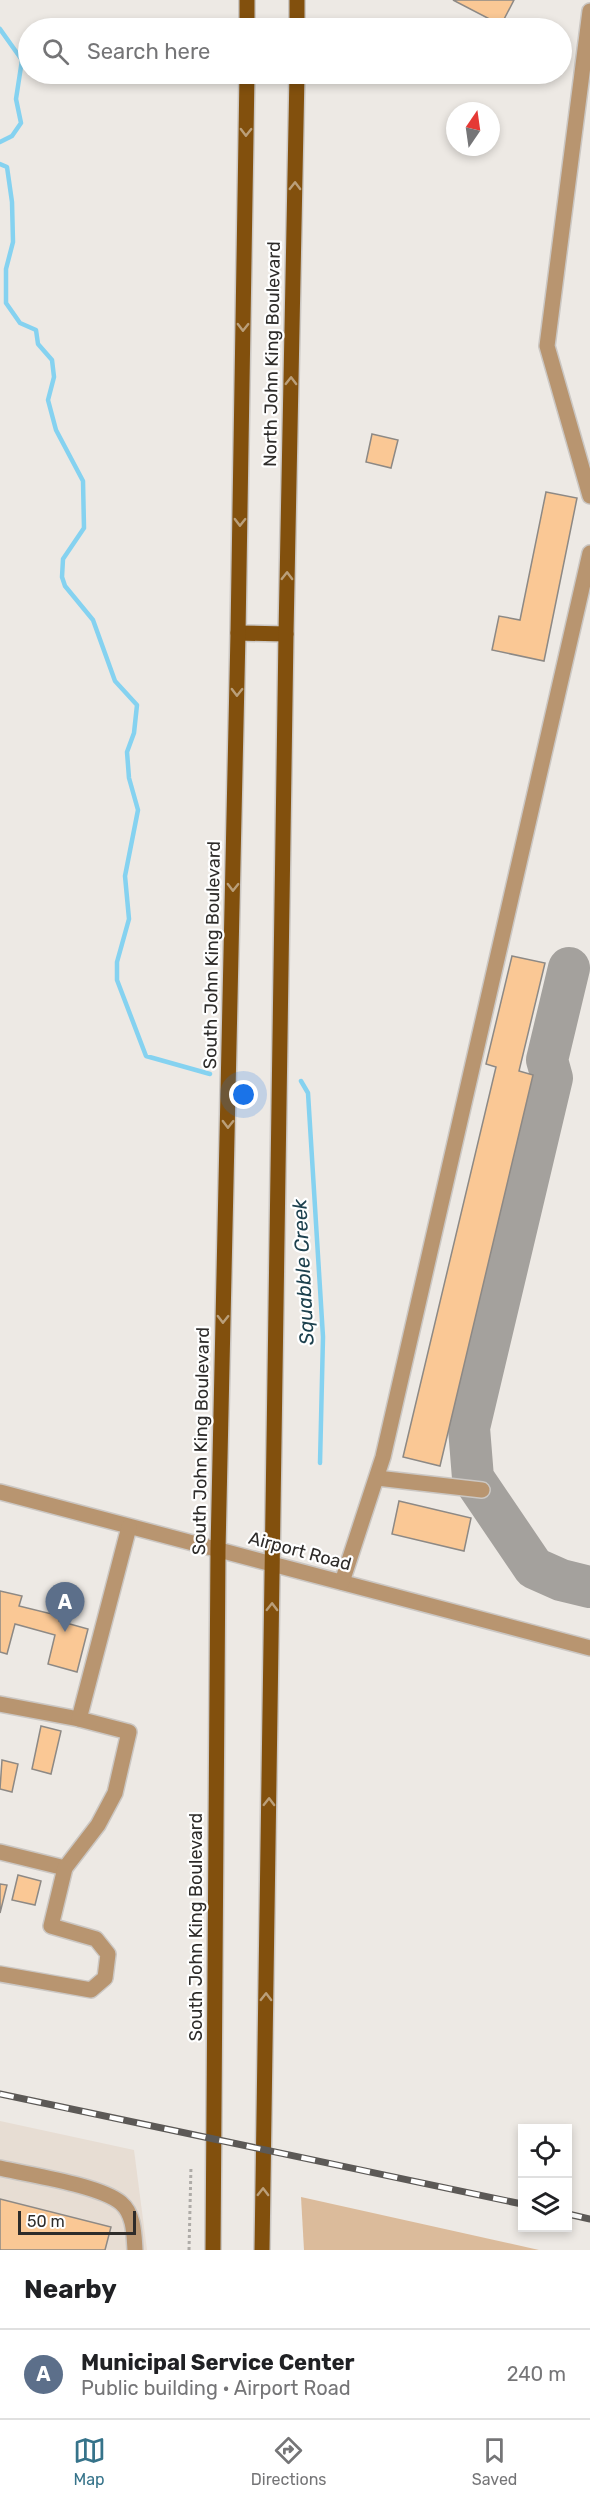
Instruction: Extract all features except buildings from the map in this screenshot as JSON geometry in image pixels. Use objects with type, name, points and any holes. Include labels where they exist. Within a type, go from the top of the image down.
[{"type":"main road","points":[[247,18],[248,0]]},
{"type":"main road","points":[[297,0],[297,18]]},
{"type":"main road","name":"North John King Boulevard","points":[[238,633],[247,84]]},
{"type":"main road","name":"North John King Boulevard","points":[[286,634],[297,84]]},
{"type":"main road","points":[[238,633],[286,634],[262,2250]]},
{"type":"main road","name":"South John King Boulevard","points":[[213,2250],[218,1550],[238,633]]},
{"type":"street","points":[[590,10],[547,346],[590,496]]},
{"type":"street","points":[[342,1582],[377,1478],[590,553]]},
{"type":"street","points":[[377,1478],[482,1490]]},
{"type":"street","name":"Airport Road","points":[[0,1492],[590,1648]]},
{"type":"street","points":[[79,1719],[129,1527]]},
{"type":"street","points":[[0,1704],[79,1719],[129,1732],[115,1793],[98,1825],[66,1868],[51,1926],[96,1939],[108,1954],[105,1977],[91,1990],[0,1974]]},
{"type":"street","points":[[0,1852],[66,1868]]},
{"type":"street","points":[[0,2168],[104,2193],[122,2203],[134,2224],[135,2250]]},
{"type":"path","points":[[189,2250],[191,2166]]},
{"type":"shaded area","points":[[0,2121],[134,2150],[147,2250],[0,2250]]},
{"type":"shaded area","points":[[301,2197],[539,2250],[304,2250]]},
{"type":"waterway","name":"Squabble Creek","points":[[0,29],[18,54]]},
{"type":"waterway","name":"Squabble Creek","points":[[0,142],[12,136],[21,123],[16,99],[18,84]]},
{"type":"waterway","name":"Squabble Creek","points":[[0,164],[7,167],[12,202],[13,242],[6,269],[6,303],[20,323],[36,330],[38,344],[52,360],[54,377],[48,400],[56,430],[83,481],[84,528],[63,559],[62,577],[65,586],[93,620],[115,681],[137,705],[134,733],[127,752],[129,778],[138,810],[125,876],[129,919],[117,962],[117,980],[146,1056],[210,1074]]},
{"type":"waterway","name":"Squabble Creek","points":[[301,1081],[308,1093],[323,1337],[320,1463]]},
{"type":"taxiway","points":[[569,968],[547,1060],[552,1078],[469,1428],[473,1478],[534,1568],[561,1580],[590,1587]]},
{"type":"railway","points":[[0,2094],[518,2203]]},
{"type":"railway","points":[[572,2215],[590,2219]]},
{"type":"place","name":"Municipal Service Center","points":[[65,1632]]}]
